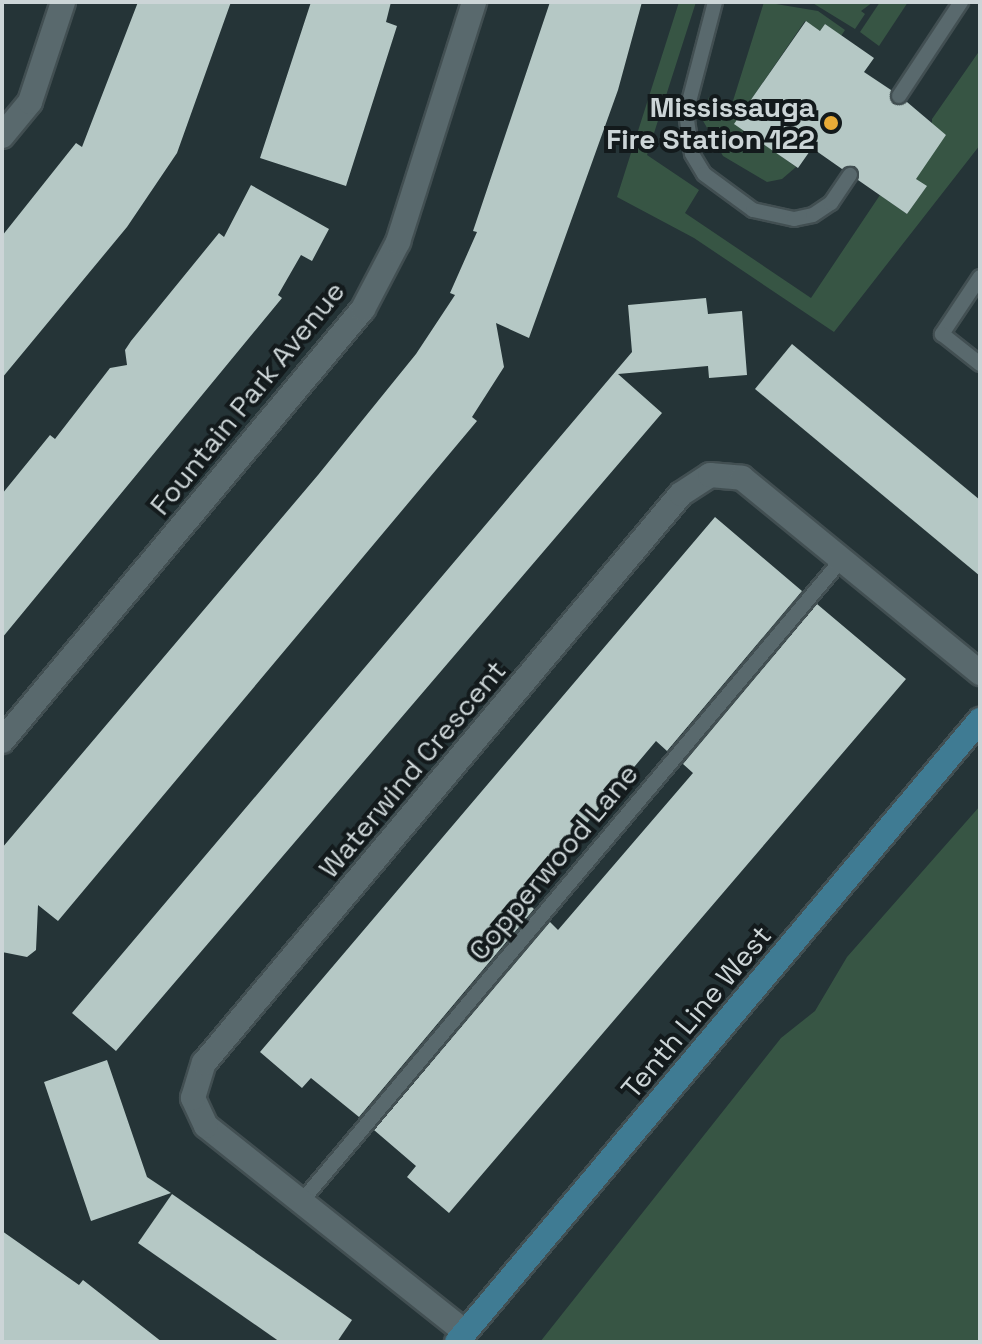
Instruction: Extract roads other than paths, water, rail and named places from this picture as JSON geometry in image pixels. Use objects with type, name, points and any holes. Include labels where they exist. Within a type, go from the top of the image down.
[{"type":"street","points":[[2,136],[30,102],[63,2]]},
{"type":"street","name":"Fountain Park Avenue","points":[[2,741],[363,309],[398,242],[474,2]]},
{"type":"street","name":"Waterwind Crescent","points":[[461,1337],[206,1126],[193,1098],[204,1063],[650,530],[681,494],[710,475],[742,478],[844,557],[980,673]]},
{"type":"street","name":"Tenth Line West","points":[[461,1337],[980,720]]},
{"type":"lane","points":[[715,2],[686,113],[692,154],[704,174],[753,210],[794,219],[813,215],[831,203],[850,175]]},
{"type":"lane","points":[[899,96],[961,2]]},
{"type":"lane","points":[[980,277],[942,334],[980,364]]},
{"type":"lane","name":"Copperwood Lane","points":[[301,1202],[844,557]]},
{"type":"place","name":"Mississauga Fire Station 122","points":[[831,123]]}]
